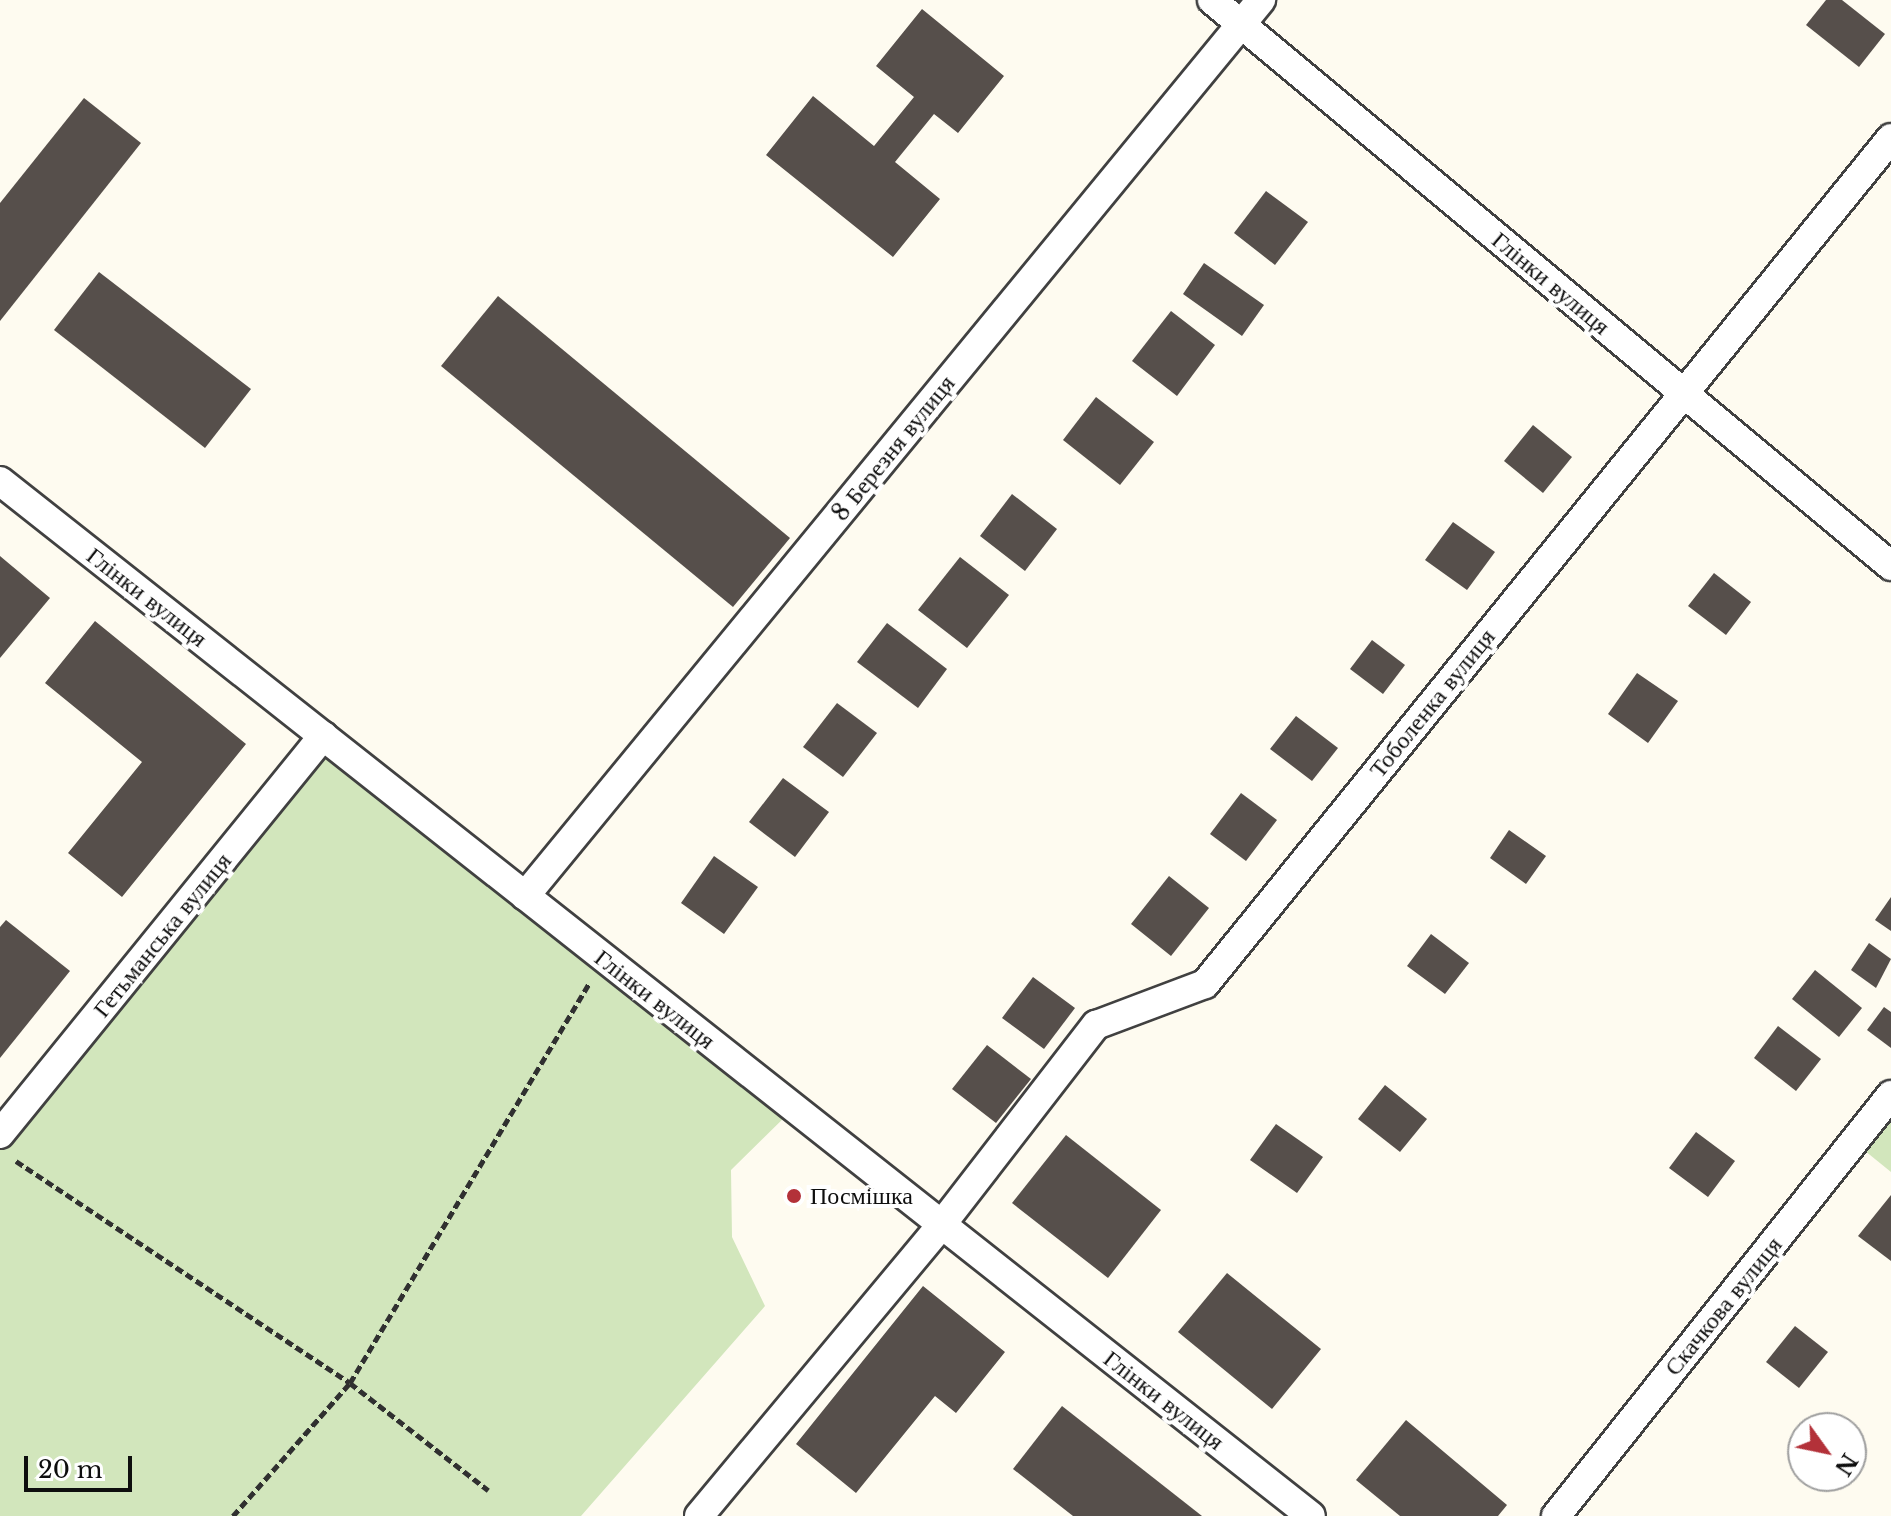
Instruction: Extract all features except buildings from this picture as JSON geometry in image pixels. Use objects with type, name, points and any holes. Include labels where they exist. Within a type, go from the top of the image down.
[{"type":"street","name":"Глінки вулиця","points":[[1212,0],[1891,566]]},
{"type":"street","name":"8 Березня вулиця","points":[[525,896],[1261,0]]},
{"type":"street","name":"Тоболенка вулиця","points":[[699,1516],[942,1224],[1096,1025],[1205,984],[1891,138]]},
{"type":"street","name":"Глінки вулиця","points":[[0,481],[1311,1516]]},
{"type":"street","name":"Гетьманська вулиця","points":[[6,1146],[323,736]]},
{"type":"street","name":"Скачкова вулиця","points":[[1556,1516],[1891,1095]]},
{"type":"path","points":[[233,1516],[350,1383],[604,958]]},
{"type":"path","points":[[6,1146],[350,1383],[488,1490]]},
{"type":"green space","points":[[322,740],[793,1109],[731,1170],[732,1237],[765,1306],[581,1516],[0,1516],[0,1135]]},
{"type":"green space","points":[[1891,1095],[1891,1172],[1854,1142]]},
{"type":"place","name":"Посмішка","points":[[794,1196]]}]
